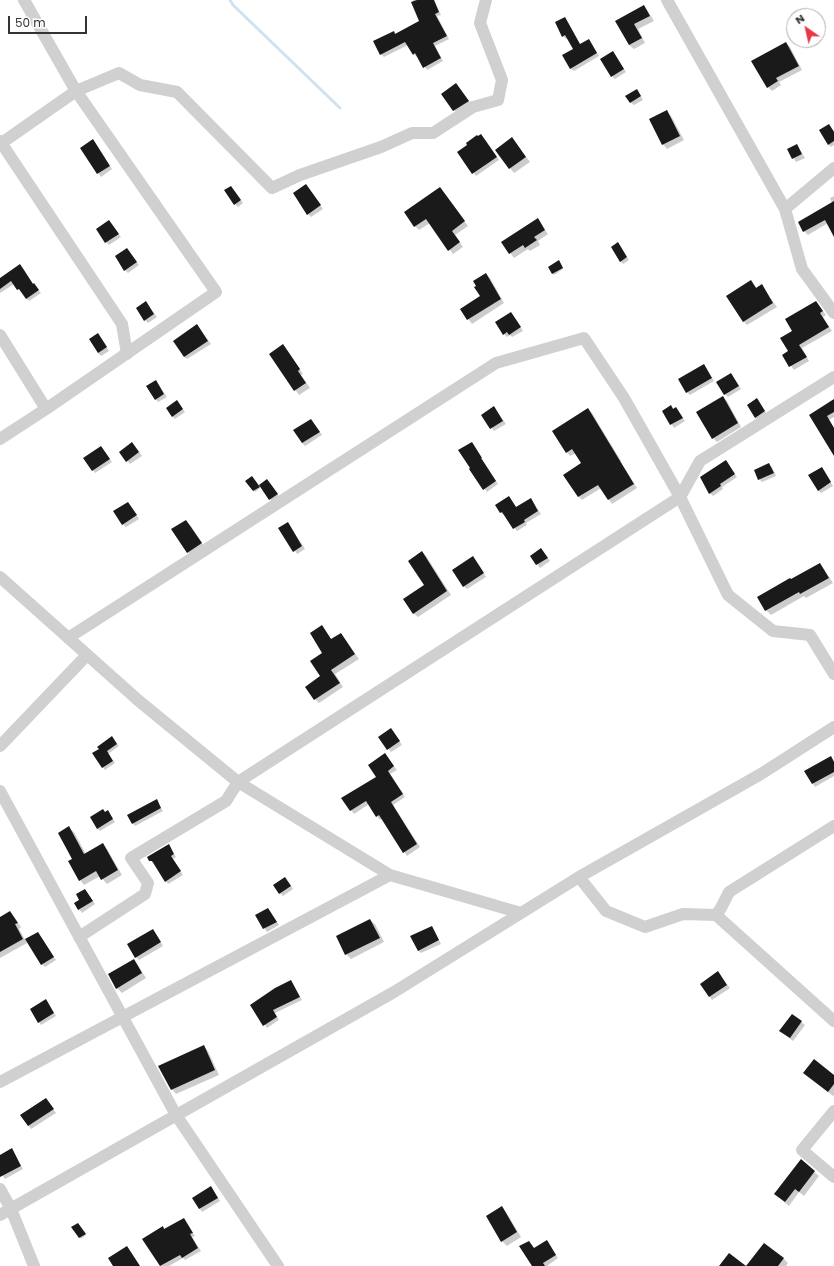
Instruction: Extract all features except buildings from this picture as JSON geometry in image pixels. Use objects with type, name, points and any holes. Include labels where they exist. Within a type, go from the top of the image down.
[{"type":"street","points":[[0,439],[216,292],[76,91],[24,0]]},
{"type":"street","points":[[127,354],[122,324],[0,143],[76,91],[119,73],[140,85],[177,92],[272,188],[300,175],[381,147],[412,133],[433,133],[473,107],[498,100],[502,80],[480,23],[486,0]]},
{"type":"street","points":[[667,0],[785,209],[802,269],[834,313]]},
{"type":"street","points":[[785,209],[834,168]]},
{"type":"street","points":[[0,335],[46,409]]},
{"type":"street","points":[[68,638],[496,363],[584,338],[624,398],[680,497],[728,595],[773,631],[810,635],[834,674]]},
{"type":"street","points":[[79,937],[145,894],[148,883],[131,858],[226,801],[238,782],[680,497],[700,461],[834,377]]},
{"type":"street","points":[[0,577],[139,701],[238,782],[390,875],[521,912]]},
{"type":"street","points":[[0,746],[87,655]]},
{"type":"street","points":[[0,1215],[394,992],[578,876],[761,774],[834,728]]},
{"type":"street","points":[[0,791],[176,1116],[278,1266]]},
{"type":"street","points":[[716,914],[721,908],[729,892],[834,826]]},
{"type":"street","points":[[0,1082],[390,875]]},
{"type":"street","points":[[578,876],[606,911],[645,927],[683,914],[716,914],[834,1021]]},
{"type":"street","points":[[834,1111],[802,1150],[834,1177]]},
{"type":"street","points":[[0,1189],[11,1208],[34,1266]]},
{"type":"waterway","points":[[230,0],[233,5],[340,108]]}]
